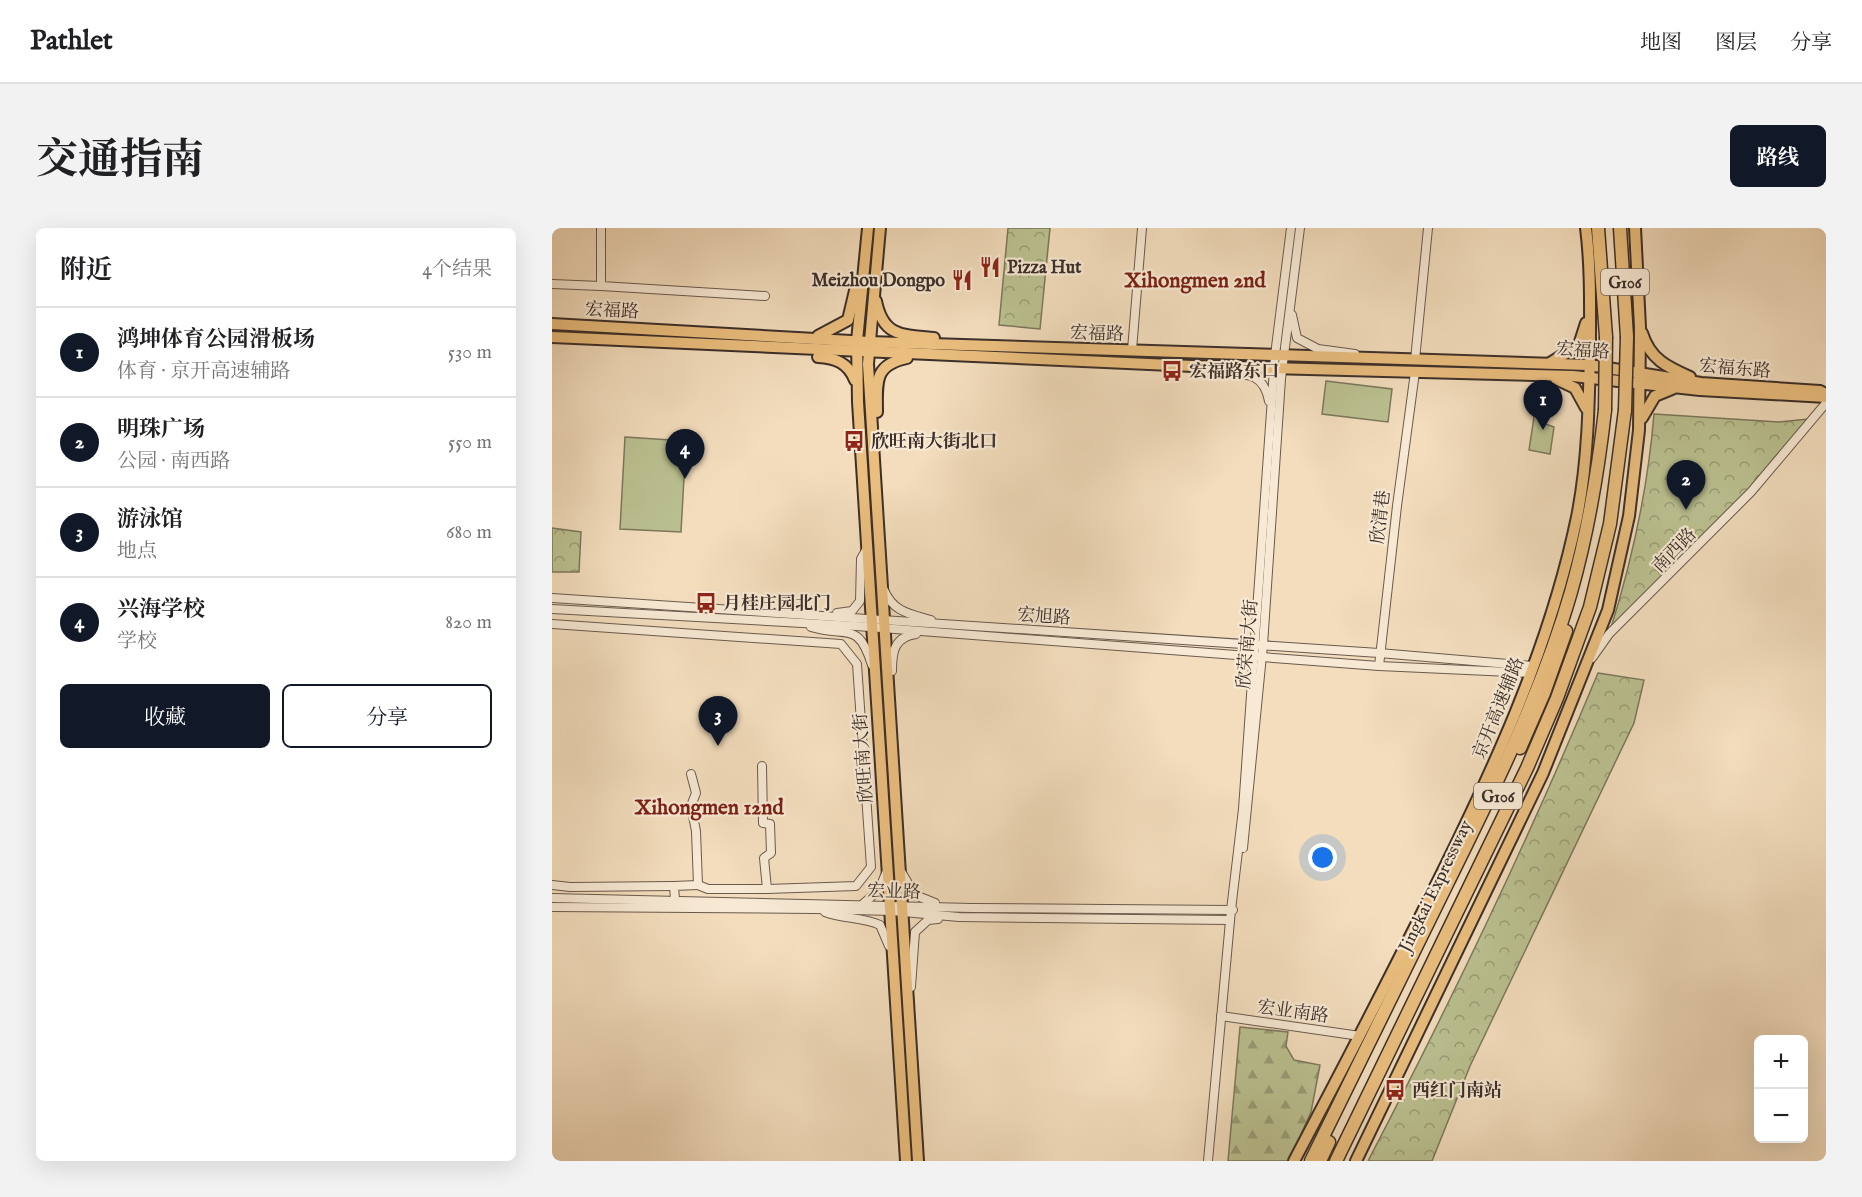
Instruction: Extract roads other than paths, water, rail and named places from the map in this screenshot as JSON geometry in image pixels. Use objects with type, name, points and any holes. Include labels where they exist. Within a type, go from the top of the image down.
[{"type":"highway","points":[[1598,228],[1610,337]]},
{"type":"highway","name":"G106","points":[[1606,228],[1610,337],[1609,410]]},
{"type":"highway","name":"Jingkai Expressway","points":[[1336,1161],[1527,768],[1557,698],[1590,607],[1607,535],[1625,410],[1628,337],[1620,228]]},
{"type":"highway","points":[[1311,1161],[1498,780],[1563,619],[1587,532],[1609,410]]},
{"type":"highway","name":"Jingkai Expressway","points":[[1320,1161],[1471,853],[1544,693],[1576,602],[1597,522],[1609,410]]},
{"type":"highway","points":[[1341,1161],[1360,1111]]},
{"type":"main road","points":[[863,347],[863,265],[868,228]]},
{"type":"main road","points":[[863,347],[874,292],[880,228]]},
{"type":"main road","name":"京开高速辅路","points":[[1294,1161],[1360,1036],[1480,795],[1532,670],[1557,596],[1577,514],[1588,416],[1591,267],[1586,228]]},
{"type":"main road","points":[[1356,1161],[1544,773],[1608,610],[1629,516],[1639,430],[1640,327],[1635,228]]},
{"type":"main road","points":[[811,338],[832,331],[848,320],[855,286],[863,265]]},
{"type":"main road","points":[[874,292],[882,320],[900,335],[943,339],[975,346]]},
{"type":"main road","points":[[1548,364],[1579,345],[1590,299]]},
{"type":"main road","name":"宏福路","points":[[552,322],[811,338],[931,355],[1193,366],[1590,365],[1641,378]]},
{"type":"main road","points":[[1640,327],[1657,360],[1665,367],[1701,383]]},
{"type":"main road","name":"宏福路","points":[[552,337],[775,348],[975,346],[1377,358],[1415,366],[1547,377],[1641,378]]},
{"type":"main road","name":"欣旺南大街","points":[[863,347],[858,402],[873,670],[908,1004],[918,1161]]},
{"type":"main road","name":"欣旺南大街","points":[[863,347],[872,435],[882,585],[893,863]]},
{"type":"main road","points":[[775,348],[795,356],[830,358],[844,364],[852,371],[856,382],[858,402]]},
{"type":"main road","points":[[872,435],[877,413],[877,382],[881,371],[894,361],[931,355]]},
{"type":"main road","points":[[1547,377],[1575,388],[1585,403],[1588,416]]},
{"type":"main road","name":"宏福东路","points":[[1641,378],[1820,391],[1826,396]]},
{"type":"main road","name":"宏福东路","points":[[1641,378],[1680,387],[1826,396]]},
{"type":"main road","points":[[1639,430],[1645,409],[1654,396],[1680,387]]},
{"type":"main road","name":"欣旺南大街","points":[[897,908],[895,962],[906,1161]]},
{"type":"street","points":[[601,228],[601,286]]},
{"type":"street","points":[[1132,350],[1142,228]]},
{"type":"street","points":[[1280,355],[1291,228]]},
{"type":"street","points":[[1278,367],[1290,305],[1300,228]]},
{"type":"street","name":"欣清巷","points":[[1379,666],[1415,366],[1428,228]]},
{"type":"street","points":[[552,284],[765,296]]},
{"type":"street","points":[[1290,305],[1297,338],[1306,345],[1377,358]]},
{"type":"street","points":[[1193,366],[1210,374],[1257,377],[1267,388],[1271,410]]},
{"type":"street","name":"欣荣南大街","points":[[1233,910],[1243,809],[1271,410],[1278,367]]},
{"type":"street","name":"欣荣南大街","points":[[1208,1161],[1230,920],[1246,828],[1262,657],[1278,367]]},
{"type":"street","name":"南西路","points":[[1589,662],[1609,634],[1667,579],[1765,477],[1826,403]]},
{"type":"street","points":[[812,614],[845,613],[857,607],[862,592],[861,559],[866,550]]},
{"type":"street","points":[[882,585],[893,606],[937,628]]},
{"type":"street","name":"宏旭路","points":[[552,598],[812,614],[884,625],[1253,644],[1379,653],[1532,670]]},
{"type":"street","name":"宏旭路","points":[[552,609],[798,623],[870,623]]},
{"type":"street","points":[[798,623],[820,630],[852,633],[863,640],[873,670]]},
{"type":"street","points":[[552,624],[841,644],[857,664],[871,867],[856,886],[708,890],[698,885],[552,885]]},
{"type":"street","points":[[888,706],[894,648],[901,639],[937,628]]},
{"type":"street","name":"宏旭路","points":[[937,628],[1379,666],[1532,670]]},
{"type":"street","points":[[762,766],[763,823],[770,824],[771,853],[764,858],[767,889]]},
{"type":"street","points":[[691,774],[696,793],[691,806],[696,831],[698,885]]},
{"type":"street","points":[[860,905],[879,890],[893,863]]},
{"type":"street","points":[[893,863],[908,887],[922,900],[956,903],[972,908]]},
{"type":"street","points":[[674,886],[675,900]]},
{"type":"street","name":"宏业路","points":[[552,898],[675,900],[816,907],[860,905],[959,917],[1230,920]]},
{"type":"street","name":"宏业路","points":[[552,907],[1233,910]]},
{"type":"street","points":[[816,907],[838,917],[868,920],[880,925],[895,962]]},
{"type":"street","points":[[908,1004],[913,940],[917,927],[928,920],[959,917]]},
{"type":"street","name":"宏业南路","points":[[1221,1016],[1360,1036]]},
{"type":"place","name":"Pizza Hut","points":[[990,267]]},
{"type":"place","name":"Meizhou Dongpo","points":[[962,280]]},
{"type":"place","name":"宏福路东口","points":[[1172,371]]},
{"type":"place","name":"鸿坤体育公园滑板场","points":[[1543,430]]},
{"type":"place","name":"欣旺南大街北口","points":[[854,441]]},
{"type":"place","name":"兴海学校","points":[[685,479]]},
{"type":"place","name":"明珠广场","points":[[1686,510]]},
{"type":"place","name":"月桂庄园北门","points":[[706,603]]},
{"type":"place","name":"游泳馆","points":[[718,746]]},
{"type":"place","name":"西红门南站","points":[[1395,1090]]},
{"type":"district","name":"Xihongmen 2nd","points":[[1195,280]]},
{"type":"district","name":"Xihongmen 12nd","points":[[709,807]]}]
